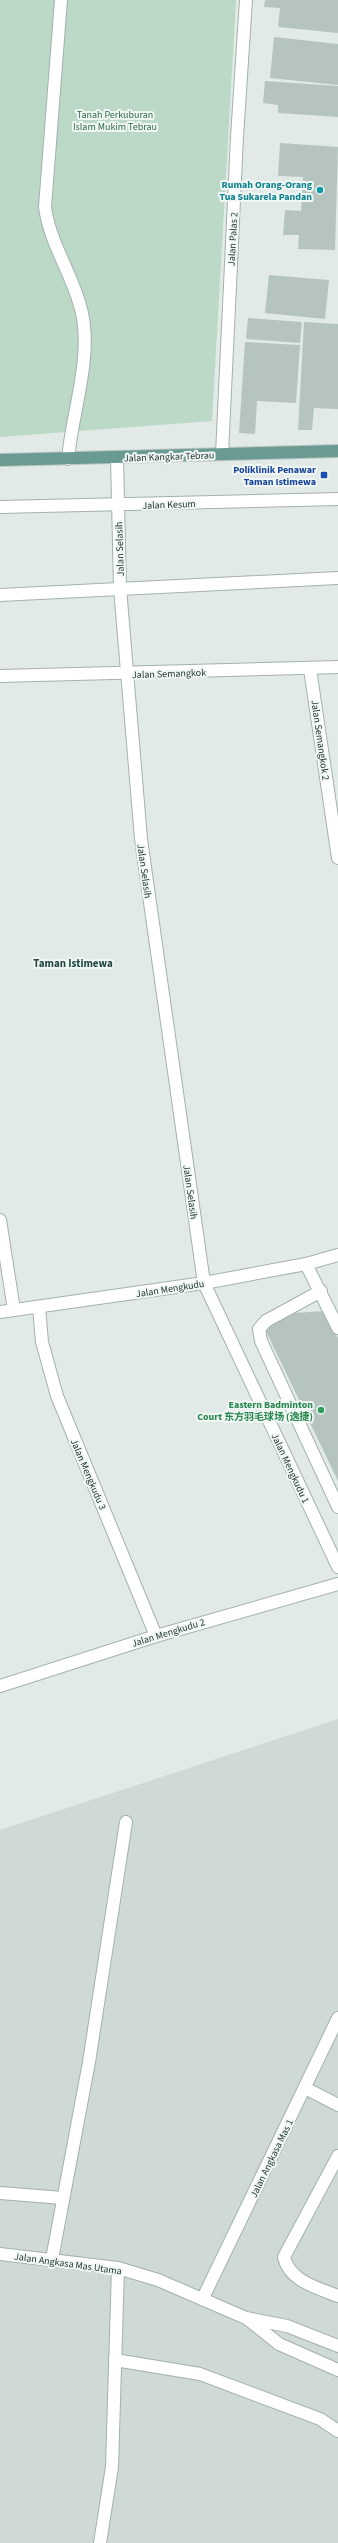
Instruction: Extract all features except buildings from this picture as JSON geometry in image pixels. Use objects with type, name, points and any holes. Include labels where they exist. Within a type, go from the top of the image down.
[{"type":"main road","name":"Jalan Kangkar Tebrau","points":[[0,460],[338,451]]},
{"type":"street","points":[[61,0],[45,207],[47,226],[68,274],[82,321],[83,360],[68,458]]},
{"type":"street","name":"Jalan Palas 2","points":[[222,454],[236,137],[246,0]]},
{"type":"street","name":"Jalan Selasih","points":[[117,457],[120,588],[141,839],[204,1283]]},
{"type":"street","name":"Jalan Kesum","points":[[0,507],[118,506],[338,499]]},
{"type":"street","points":[[0,595],[338,578]]},
{"type":"street","name":"Jalan Semangkok","points":[[0,676],[128,674],[338,667]]},
{"type":"street","name":"Jalan Semangkok 2","points":[[310,669],[338,858]]},
{"type":"street","points":[[0,1220],[14,1310]]},
{"type":"street","name":"Jalan Mengkudu","points":[[0,1312],[204,1283],[306,1264],[338,1255]]},
{"type":"street","points":[[306,1264],[321,1291],[338,1328]]},
{"type":"street","name":"Jalan Mengkudu 1","points":[[204,1283],[338,1567]]},
{"type":"street","points":[[321,1291],[266,1321],[259,1329],[261,1341],[338,1507]]},
{"type":"street","name":"Jalan Mengkudu 3","points":[[39,1307],[42,1342],[57,1396],[156,1636]]},
{"type":"street","name":"Jalan Mengkudu 2","points":[[0,1686],[156,1636],[338,1584]]},
{"type":"street","points":[[52,2258],[90,2054],[126,1822]]},
{"type":"street","name":"Jalan Angkasa Mas 1","points":[[203,2298],[338,2018]]},
{"type":"street","points":[[304,2088],[338,2105]]},
{"type":"street","points":[[338,2156],[284,2257],[286,2266],[307,2284],[338,2296]]},
{"type":"street","points":[[0,2193],[63,2198]]},
{"type":"street","name":"Jalan Angkasa Mas Utama","points":[[0,2254],[52,2258],[118,2268],[158,2280],[203,2298],[246,2318],[279,2344],[338,2370]]},
{"type":"street","points":[[100,2543],[112,2467],[118,2268]]},
{"type":"street","name":"Jalan Angkasa Mas Utama","points":[[246,2318],[287,2326],[338,2346]]},
{"type":"street","points":[[115,2360],[200,2374],[320,2419],[338,2431]]},
{"type":"shaded area","points":[[338,1719],[338,2543],[0,2543],[0,1830]]},
{"type":"green space","name":"Tanah Perkuburan Islam Mukim Tebrau","points":[[0,0],[236,0],[212,421],[0,437]]},
{"type":"place","name":"Rumah Orang-Orang Tua Sukarela Pandan","points":[[320,190]]},
{"type":"place","name":"Poliklinik Penawar Taman Istimewa","points":[[324,475]]},
{"type":"place","name":"Eastern Badminton Court 东方羽毛球场 (逸捷)","points":[[321,1410]]},
{"type":"district","name":"Taman Istimewa","points":[[73,963]]}]
